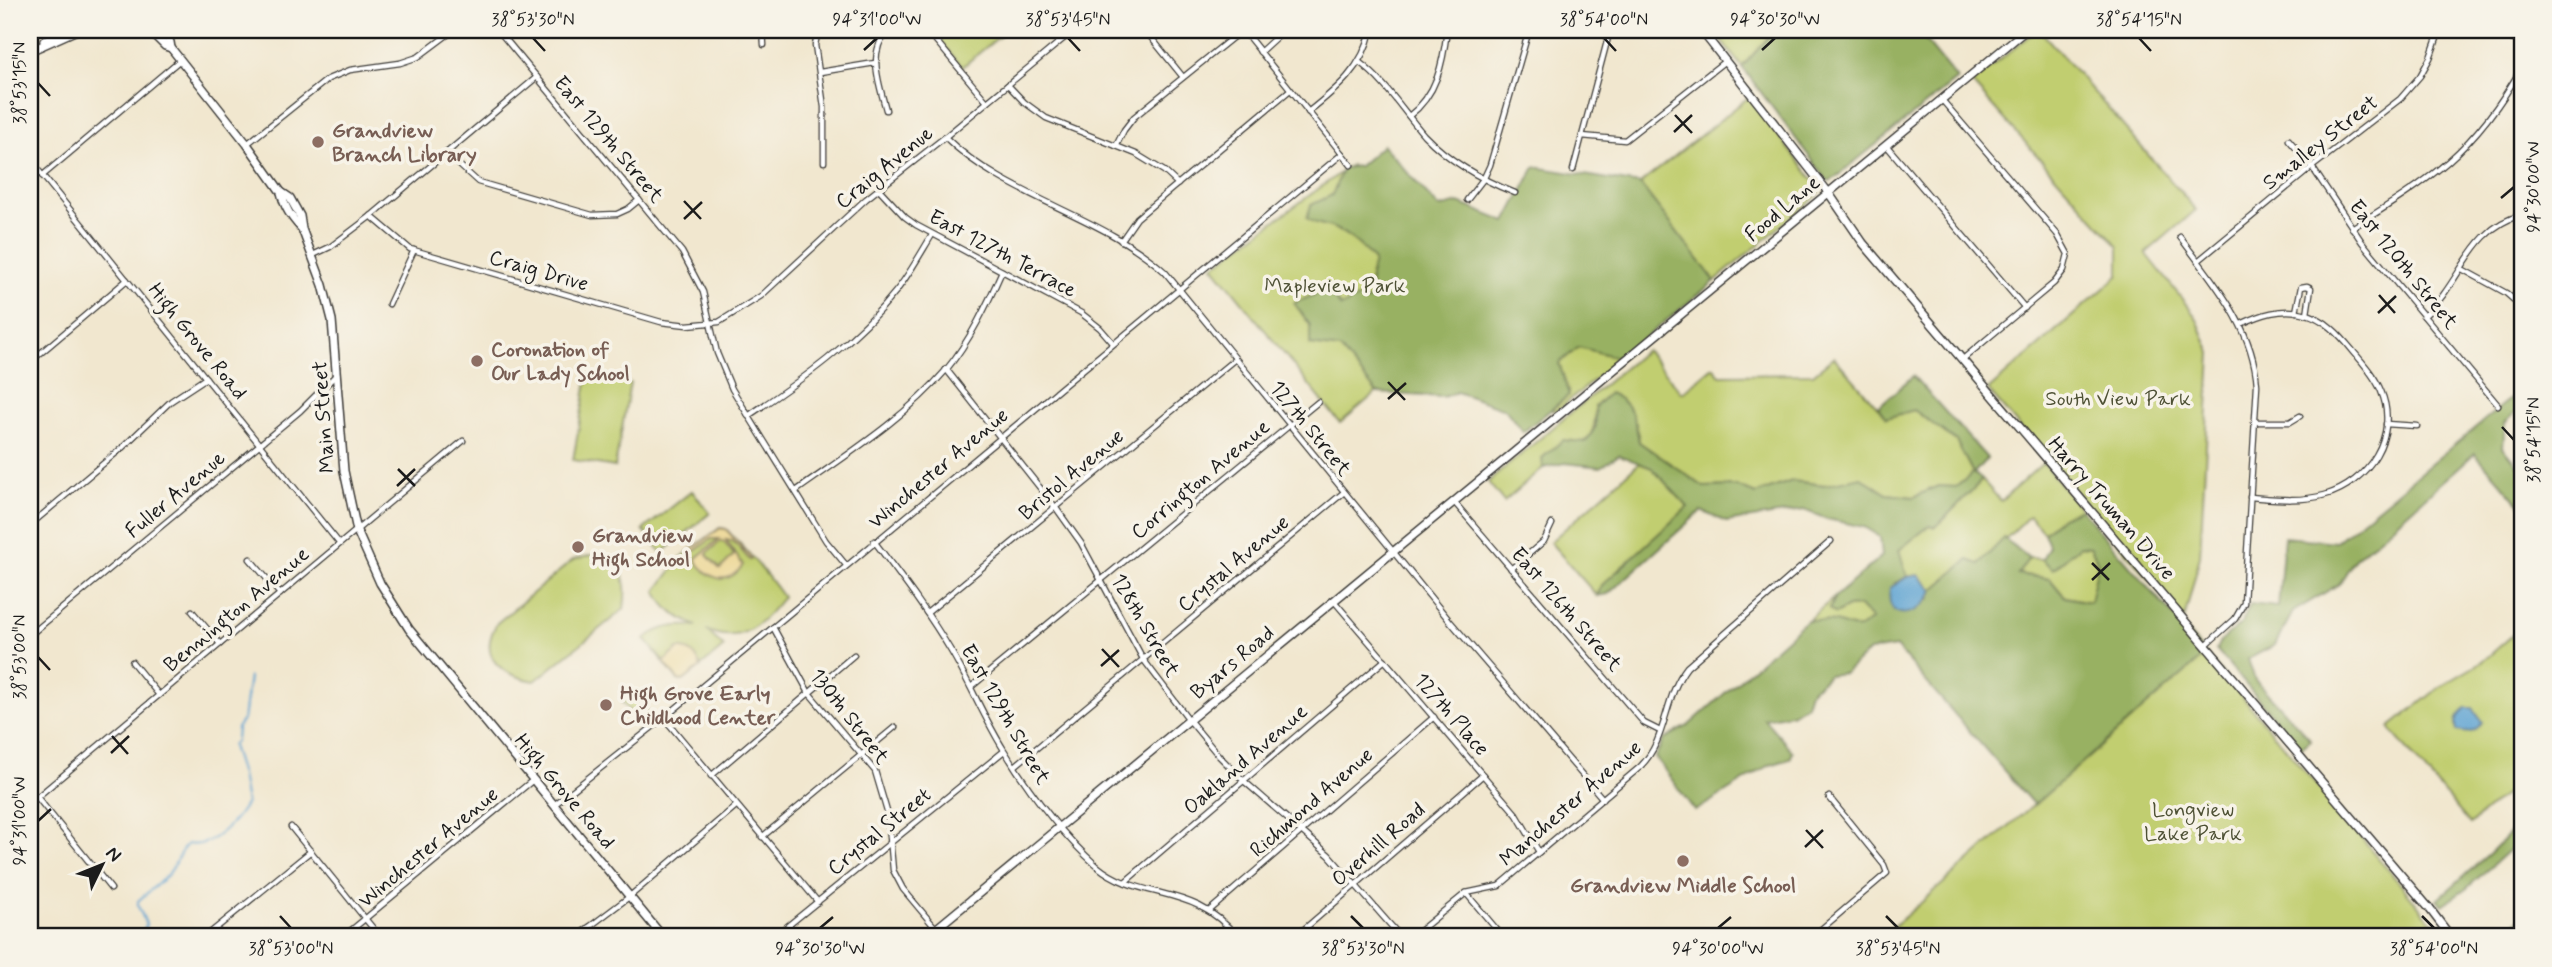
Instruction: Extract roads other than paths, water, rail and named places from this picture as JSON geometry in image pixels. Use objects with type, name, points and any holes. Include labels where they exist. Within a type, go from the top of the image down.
[{"type":"main road","points":[[31,50],[61,30]]},
{"type":"main road","points":[[31,50],[77,30]]},
{"type":"main road","name":"Main Street","points":[[149,30],[165,46],[171,48]]},
{"type":"main road","name":"Main Street","points":[[160,30],[281,192],[290,198],[300,216],[332,320],[344,471],[357,531],[390,600]]},
{"type":"main road","name":"Harry Truman Drive","points":[[1701,30],[1828,192],[1863,243],[2451,937]]},
{"type":"main road","name":"Food Lane","points":[[1561,413],[2026,30]]},
{"type":"main road","name":"Byars Road","points":[[926,937],[1561,413]]},
{"type":"main road","name":"High Grove Road","points":[[390,600],[409,629],[663,937]]},
{"type":"street","points":[[247,144],[328,79],[350,70],[400,63],[418,57],[454,30]]},
{"type":"street","name":"East 129th Street","points":[[498,30],[690,264],[703,292],[724,373],[826,541],[846,565]]},
{"type":"street","points":[[763,30],[764,45]]},
{"type":"street","points":[[818,30],[816,45],[824,107],[824,162]]},
{"type":"street","points":[[886,110],[875,63],[880,43],[888,30]]},
{"type":"street","points":[[927,30],[987,102]]},
{"type":"street","name":"Craig Avenue","points":[[711,324],[734,315],[761,296],[879,189],[1074,30]]},
{"type":"street","points":[[1145,30],[1184,76]]},
{"type":"street","points":[[1116,146],[1133,117],[1243,30],[1351,165]]},
{"type":"street","points":[[1260,52],[1284,30]]},
{"type":"street","points":[[1308,112],[1339,87],[1359,62],[1371,30]]},
{"type":"street","points":[[1409,116],[1420,108],[1432,91],[1447,30]]},
{"type":"street","points":[[1468,200],[1490,165],[1529,30]]},
{"type":"street","points":[[1573,170],[1610,30]]},
{"type":"street","name":"Smalley Street","points":[[2198,261],[2409,90],[2430,58],[2440,30]]},
{"type":"street","points":[[2462,30],[2491,32],[2522,42]]},
{"type":"street","points":[[42,176],[180,60]]},
{"type":"street","points":[[1582,136],[1625,141],[1726,61]]},
{"type":"street","points":[[1359,62],[1382,81],[1440,150],[1484,178],[1515,193]]},
{"type":"street","points":[[820,72],[875,63]]},
{"type":"street","points":[[2352,228],[2423,183],[2463,149],[2495,112],[2522,67]]},
{"type":"street","points":[[313,255],[330,247],[371,216],[537,77]]},
{"type":"street","points":[[1008,85],[1024,103],[1046,118],[1148,160],[1178,184]]},
{"type":"street","points":[[1121,241],[1137,218],[1290,90]]},
{"type":"street","points":[[1941,98],[2057,234],[2067,250],[2068,260],[2054,283],[1962,360]]},
{"type":"street","name":"127th Street","points":[[945,137],[979,166],[1149,258],[1180,289],[1343,493],[1602,799]]},
{"type":"street","name":"East 120th Street","points":[[2289,140],[2312,167],[2352,228],[2498,405]]},
{"type":"street","points":[[1885,144],[2025,308]]},
{"type":"street","points":[[446,153],[478,182],[592,215],[617,214],[639,200]]},
{"type":"street","name":"Winchester Avenue","points":[[554,805],[664,718],[1342,154]]},
{"type":"street","name":"High Grove Road","points":[[30,160],[340,544]]},
{"type":"street","name":"East 127th Terrace","points":[[879,189],[905,217],[932,235],[1081,313],[1113,343]]},
{"type":"street","points":[[2424,316],[2446,293],[2477,243],[2491,229],[2510,218],[2522,215]]},
{"type":"street","name":"Craig Drive","points":[[371,216],[393,237],[414,250],[661,322],[711,324]]},
{"type":"street","points":[[748,416],[819,367],[858,334],[899,288],[932,235]]},
{"type":"street","points":[[2180,237],[2229,302],[2241,324],[2256,368],[2244,603],[2235,620],[2206,645]]},
{"type":"street","points":[[389,304],[414,250]]},
{"type":"street","points":[[2462,269],[2506,293],[2522,307]]},
{"type":"street","points":[[796,491],[874,437],[946,369],[979,319],[1002,271]]},
{"type":"street","points":[[30,362],[127,280]]},
{"type":"street","points":[[2296,312],[2301,288],[2309,286],[2311,288],[2307,314]]},
{"type":"street","points":[[2241,324],[2266,314],[2296,312],[2307,314],[2330,326],[2368,370],[2381,391],[2386,424],[2374,461],[2348,486],[2326,495],[2304,499],[2250,497]]},
{"type":"street","name":"Bristol Avenue","points":[[927,613],[1235,359]]},
{"type":"street","name":"128th Street","points":[[946,369],[1056,508],[1102,581],[1143,659],[1190,720],[1219,756],[1302,831],[1401,937]]},
{"type":"street","name":"Fuller Avenue","points":[[30,635],[300,411],[337,374]]},
{"type":"street","points":[[30,525],[122,448],[171,401],[206,378]]},
{"type":"street","name":"Corrington Avenue","points":[[971,687],[1318,402]]},
{"type":"street","points":[[2254,422],[2290,422],[2300,416]]},
{"type":"street","points":[[2386,424],[2417,426]]},
{"type":"street","name":"Bennington Avenue","points":[[30,803],[463,441]]},
{"type":"street","name":"Crystal Avenue","points":[[1014,766],[1343,493]]},
{"type":"street","name":"East 126th Street","points":[[1453,502],[1644,723],[1651,729],[1661,731]]},
{"type":"street","points":[[1511,569],[1544,541],[1552,524]]},
{"type":"street","name":"Manchester Avenue","points":[[1412,937],[1466,892],[1499,886],[1648,759],[1655,749],[1674,686],[1687,667],[1831,541]]},
{"type":"street","name":"East 129th Street","points":[[875,543],[927,613],[971,687],[1004,751],[1060,827],[1097,866],[1125,882],[1178,896],[1209,911],[1237,937]]},
{"type":"street","points":[[250,559],[280,594]]},
{"type":"street","name":"127th Place","points":[[1333,601],[1517,815],[1539,852]]},
{"type":"street","points":[[192,611],[220,644]]},
{"type":"street","name":"130th Street","points":[[773,627],[809,693],[863,754],[878,778],[888,815],[891,861],[897,879],[943,937]]},
{"type":"street","points":[[711,776],[854,656]]},
{"type":"street","name":"Oakland Avenue","points":[[1125,882],[1385,660]]},
{"type":"street","points":[[132,662],[159,695]]},
{"type":"street","name":"Richmond Avenue","points":[[1209,911],[1434,717]]},
{"type":"street","points":[[664,718],[817,901]]},
{"type":"street","points":[[762,837],[895,727]]},
{"type":"street","name":"Crystal Street","points":[[774,937],[1004,751]]},
{"type":"street","name":"Overhill Road","points":[[1294,937],[1483,775]]},
{"type":"street","name":"Winchester Avenue","points":[[342,937],[533,780]]},
{"type":"street","points":[[1812,937],[1887,873],[1884,865],[1829,796]]},
{"type":"street","points":[[37,797],[111,889]]},
{"type":"street","points":[[576,937],[629,897],[736,806]]},
{"type":"street","points":[[291,827],[380,937]]},
{"type":"street","points":[[205,937],[310,851]]},
{"type":"street","points":[[1466,892],[1503,937]]},
{"type":"street","points":[[589,928],[596,937]]},
{"type":"water","points":[[1918,575],[1933,590],[1921,606],[1913,611],[1898,612],[1890,600],[1890,588],[1907,577]]},
{"type":"water","points":[[2465,708],[2473,708],[2482,722],[2474,730],[2457,731],[2457,718]]},
{"type":"waterway","points":[[142,937],[146,924],[138,901],[169,873],[188,844],[214,838],[229,826],[246,803],[232,746],[236,740],[237,728],[243,720],[249,677]]},
{"type":"place","name":"Grandview Branch Library","points":[[318,142]]},
{"type":"place","name":"Coronation of Our Lady School","points":[[477,361]]},
{"type":"place","name":"Grandview High School","points":[[578,547]]},
{"type":"place","name":"High Grove Early Childhood Center","points":[[606,705]]},
{"type":"place","name":"Grandview Middle School","points":[[1683,861]]},
{"type":"park label","name":"Mapleview Park","points":[[1335,285]]},
{"type":"park label","name":"South View Park","points":[[2118,398]]},
{"type":"park label","name":"Longview Lake Park","points":[[2193,821]]}]
